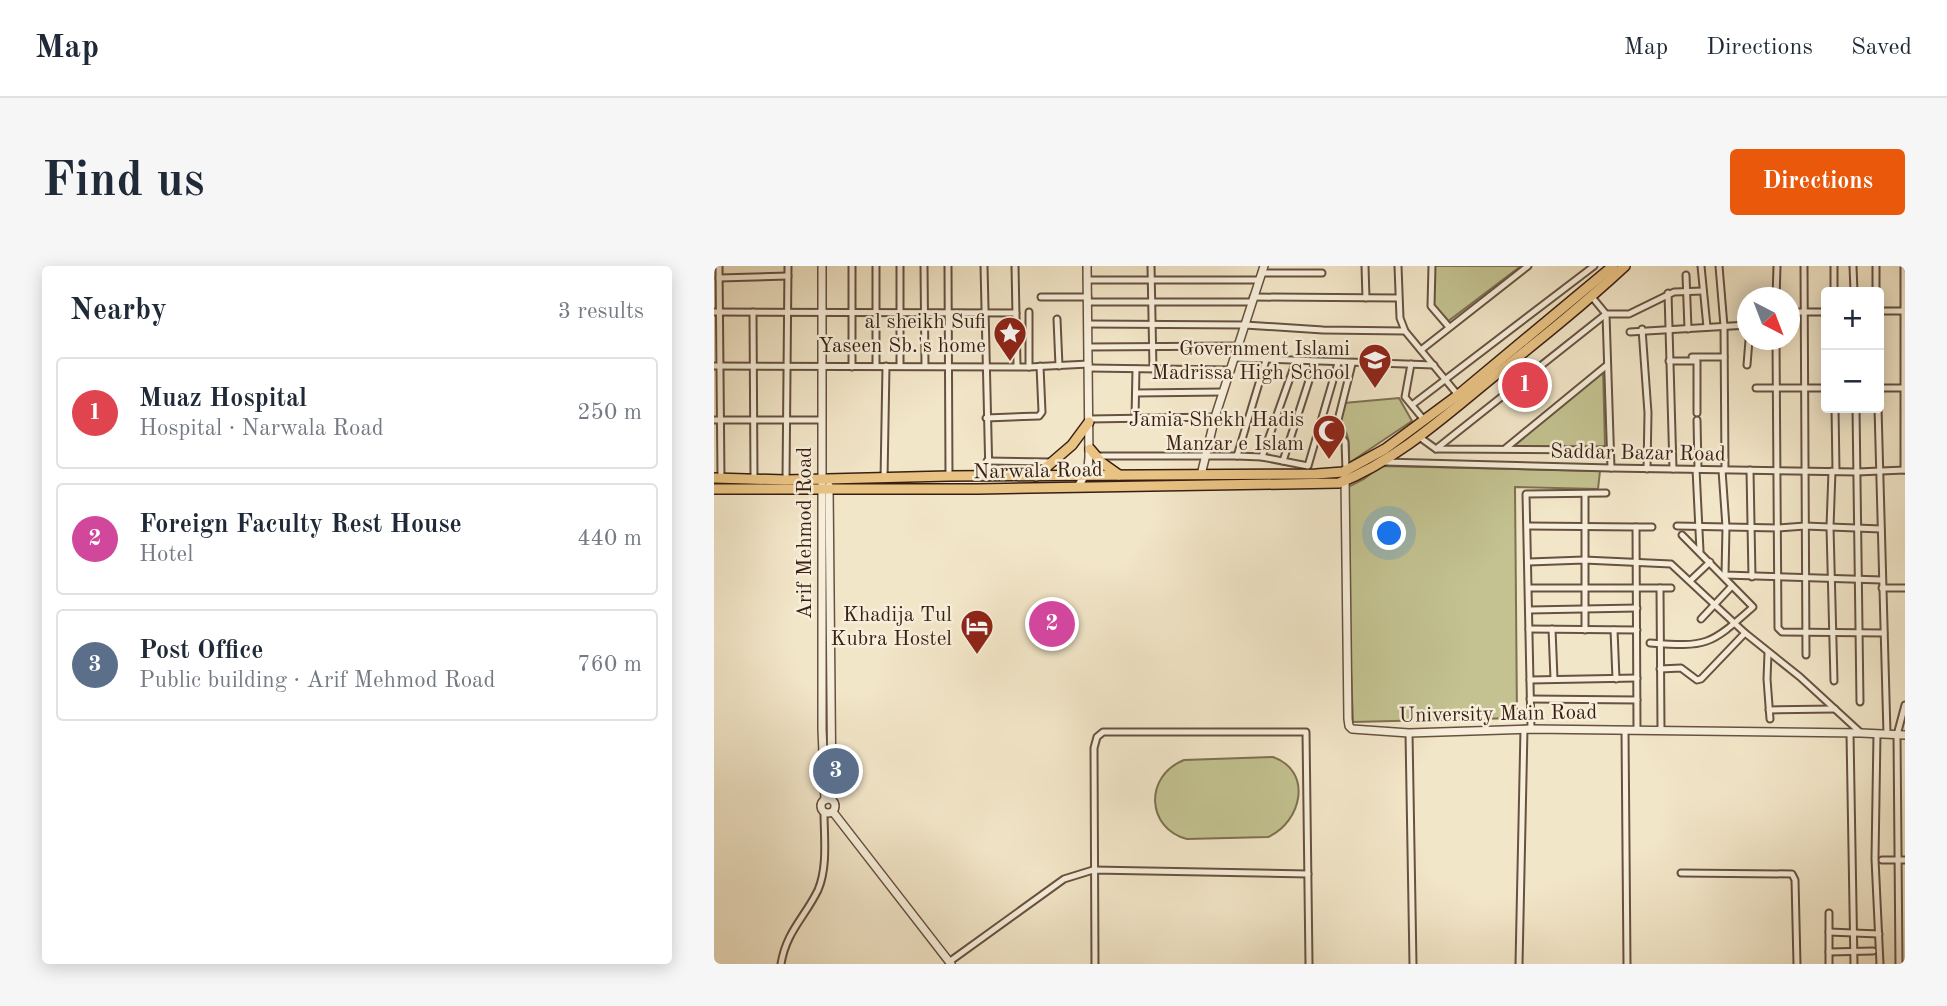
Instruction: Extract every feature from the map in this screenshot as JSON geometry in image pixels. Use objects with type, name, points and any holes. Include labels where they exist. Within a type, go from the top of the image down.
[{"type":"main road","name":"Narwala Road","points":[[714,489],[948,476],[1345,475],[1458,395],[1615,268],[1625,266]]},
{"type":"main road","name":"Narwala Road","points":[[718,478],[825,483],[1078,487],[1326,483],[1384,462],[1592,297],[1615,268]]},
{"type":"main road","points":[[1035,477],[1072,445],[1089,420]]},
{"type":"main road","points":[[1091,454],[1120,476]]},
{"type":"street","points":[[718,478],[719,266]]},
{"type":"street","points":[[786,480],[789,266]]},
{"type":"street","name":"Arif Mehmod Road","points":[[821,266],[826,645],[822,709],[828,800]]},
{"type":"street","points":[[852,266],[852,367]]},
{"type":"street","points":[[876,266],[876,366]]},
{"type":"street","points":[[900,266],[900,366]]},
{"type":"street","points":[[923,266],[925,366]]},
{"type":"street","points":[[948,266],[948,476]]},
{"type":"street","points":[[984,266],[989,477]]},
{"type":"street","points":[[1015,266],[1017,365]]},
{"type":"street","points":[[1078,487],[1085,475],[1091,454],[1087,266]]},
{"type":"street","points":[[1151,266],[1153,369]]},
{"type":"street","points":[[1365,266],[1366,298]]},
{"type":"street","points":[[1398,266],[1399,318],[1405,331],[1458,395]]},
{"type":"street","points":[[1432,266],[1431,306],[1449,327]]},
{"type":"street","points":[[1421,350],[1528,266]]},
{"type":"street","points":[[1412,405],[1594,266]]},
{"type":"street","points":[[1701,266],[1707,327]]},
{"type":"street","points":[[1719,266],[1724,326],[1725,575],[1882,580]]},
{"type":"street","points":[[1776,287],[1777,266]]},
{"type":"street","points":[[1804,266],[1806,655]]},
{"type":"street","points":[[1834,266],[1834,287]]},
{"type":"street","points":[[1853,266],[1854,287]]},
{"type":"street","points":[[1876,266],[1877,287]]},
{"type":"street","points":[[1904,266],[1904,470]]},
{"type":"street","points":[[1201,475],[1215,417],[1262,273]]},
{"type":"street","points":[[1087,280],[1322,273]]},
{"type":"street","points":[[1686,275],[1688,329]]},
{"type":"street","points":[[719,278],[788,276]]},
{"type":"street","points":[[1436,449],[1606,314],[1629,314],[1668,293],[1703,291]]},
{"type":"street","points":[[1668,293],[1674,469]]},
{"type":"street","points":[[1041,297],[1152,302],[1398,298]]},
{"type":"street","points":[[1592,297],[1606,314],[1611,468]]},
{"type":"street","points":[[1884,311],[1905,311]]},
{"type":"street","points":[[717,312],[1016,313]]},
{"type":"street","points":[[754,312],[754,479]]},
{"type":"street","points":[[1029,312],[1029,367]]},
{"type":"street","points":[[1800,312],[1821,312]]},
{"type":"street","points":[[1057,318],[1059,366]]},
{"type":"street","points":[[1088,324],[1245,325],[1405,331]]},
{"type":"street","points":[[1630,332],[1737,325]]},
{"type":"street","points":[[1642,330],[1647,469]]},
{"type":"street","points":[[1089,347],[1238,346]]},
{"type":"street","points":[[1746,365],[1748,350]]},
{"type":"street","points":[[1776,350],[1778,628],[1782,632],[1884,634]]},
{"type":"street","points":[[1672,360],[1724,357]]},
{"type":"street","points":[[1235,358],[1434,365]]},
{"type":"street","points":[[1237,456],[1266,360]]},
{"type":"street","points":[[1672,360],[1697,360],[1700,551]]},
{"type":"street","points":[[1262,457],[1296,361]]},
{"type":"street","points":[[1283,461],[1315,362]]},
{"type":"street","points":[[1091,454],[1262,457],[1308,466],[1338,363]]},
{"type":"street","points":[[1345,475],[1345,442],[1337,424],[1352,364]]},
{"type":"street","points":[[717,366],[754,368],[1017,365],[1231,370]]},
{"type":"street","points":[[1411,365],[1405,397],[1424,420]]},
{"type":"street","points":[[884,479],[886,366]]},
{"type":"street","points":[[986,418],[1039,416],[1042,412],[1040,366]]},
{"type":"street","points":[[1505,450],[1606,366]]},
{"type":"street","points":[[1135,418],[1136,369]]},
{"type":"street","points":[[1756,388],[1821,388]]},
{"type":"street","points":[[1884,388],[1905,388]]},
{"type":"street","points":[[1136,393],[1223,392]]},
{"type":"street","points":[[1833,681],[1830,527],[1835,413]]},
{"type":"street","points":[[1856,413],[1860,702]]},
{"type":"street","points":[[1878,413],[1887,734]]},
{"type":"street","points":[[1089,420],[1215,417]]},
{"type":"street","points":[[717,420],[821,420]]},
{"type":"street","points":[[1418,436],[1436,449],[1610,450]]},
{"type":"street","name":"Saddar Bazar Road","points":[[1370,459],[1384,462],[1647,469],[1857,472],[1904,470]]},
{"type":"street","points":[[987,461],[1055,461]]},
{"type":"street","points":[[1750,470],[1752,577]]},
{"type":"street","name":"University Main Road","points":[[1345,475],[1349,726],[1357,731],[1409,733],[1527,729],[1901,735]]},
{"type":"street","points":[[1519,964],[1530,699],[1527,494],[1605,494]]},
{"type":"street","points":[[1584,494],[1585,630]]},
{"type":"street","points":[[1528,526],[1652,527]]},
{"type":"street","points":[[1677,526],[1881,529]]},
{"type":"street","points":[[1636,527],[1637,730]]},
{"type":"street","points":[[1650,643],[1701,644],[1723,633],[1753,607],[1682,535]]},
{"type":"street","points":[[1529,562],[1584,560],[1671,564],[1745,633],[1861,733]]},
{"type":"street","points":[[1691,580],[1710,562]]},
{"type":"street","points":[[1701,619],[1732,586]]},
{"type":"street","points":[[1529,588],[1671,588]]},
{"type":"street","points":[[1660,588],[1661,730]]},
{"type":"street","points":[[1882,588],[1905,589]]},
{"type":"street","points":[[1529,611],[1637,608]]},
{"type":"street","points":[[1529,629],[1637,630]]},
{"type":"street","points":[[1552,629],[1554,679]]},
{"type":"street","points":[[1614,630],[1616,678]]},
{"type":"street","points":[[1660,669],[1681,668],[1697,680],[1700,679],[1745,633]]},
{"type":"street","points":[[781,964],[785,944],[820,883],[824,852],[824,812],[821,806],[828,800],[831,709],[826,645]]},
{"type":"street","points":[[1768,653],[1770,719]]},
{"type":"street","points":[[1530,680],[1637,678]]},
{"type":"street","points":[[1530,699],[1637,700]]},
{"type":"street","points":[[1899,964],[1901,735],[1905,705]]},
{"type":"street","points":[[822,709],[831,709]]},
{"type":"street","points":[[1769,710],[1835,709]]},
{"type":"street","points":[[1625,730],[1628,964]]},
{"type":"street","points":[[1095,964],[1094,748],[1097,737],[1103,732],[1306,732],[1309,964]]},
{"type":"street","points":[[1409,733],[1413,964]]},
{"type":"street","points":[[1850,733],[1854,964]]},
{"type":"street","points":[[1877,734],[1875,859],[1880,964]]},
{"type":"street","points":[[828,800],[836,805],[833,812]]},
{"type":"street","points":[[824,812],[833,812]]},
{"type":"street","points":[[833,812],[950,963],[1065,879],[1093,870],[1308,874]]},
{"type":"street","points":[[1882,860],[1902,860]]},
{"type":"street","points":[[1681,873],[1792,874],[1795,880],[1797,964]]},
{"type":"street","points":[[1829,913],[1829,964]]},
{"type":"street","points":[[1829,932],[1878,934]]},
{"type":"street","points":[[1829,952],[1873,951]]},
{"type":"shaded area","points":[[1434,266],[1521,266],[1447,322],[1434,305]]},
{"type":"shaded area","points":[[1603,367],[1605,447],[1503,448]]},
{"type":"shaded area","points":[[1399,398],[1412,421],[1349,463],[1347,435],[1338,422],[1344,403]]},
{"type":"shaded area","points":[[1381,466],[1600,471],[1598,489],[1515,487],[1517,718],[1353,722],[1344,489]]},
{"type":"shaded area","points":[[1273,757],[1286,764],[1294,773],[1298,797],[1289,820],[1280,830],[1268,837],[1187,839],[1173,833],[1157,813],[1155,801],[1162,778],[1184,760]]},
{"type":"place","name":"al sheikh Sufi Yaseen Sb.'s home","points":[[1010,363]]},
{"type":"place","name":"Muaz Hospital","points":[[1525,385]]},
{"type":"place","name":"Government Islami Madrissa High School","points":[[1375,390]]},
{"type":"place","name":"Jamia Shekh Hadis Manzar e Islam","points":[[1329,461]]},
{"type":"place","name":"Foreign Faculty Rest House","points":[[1052,624]]},
{"type":"place","name":"Khadija Tul Kubra Hostel","points":[[977,656]]},
{"type":"place","name":"Post Office","points":[[836,771]]}]
